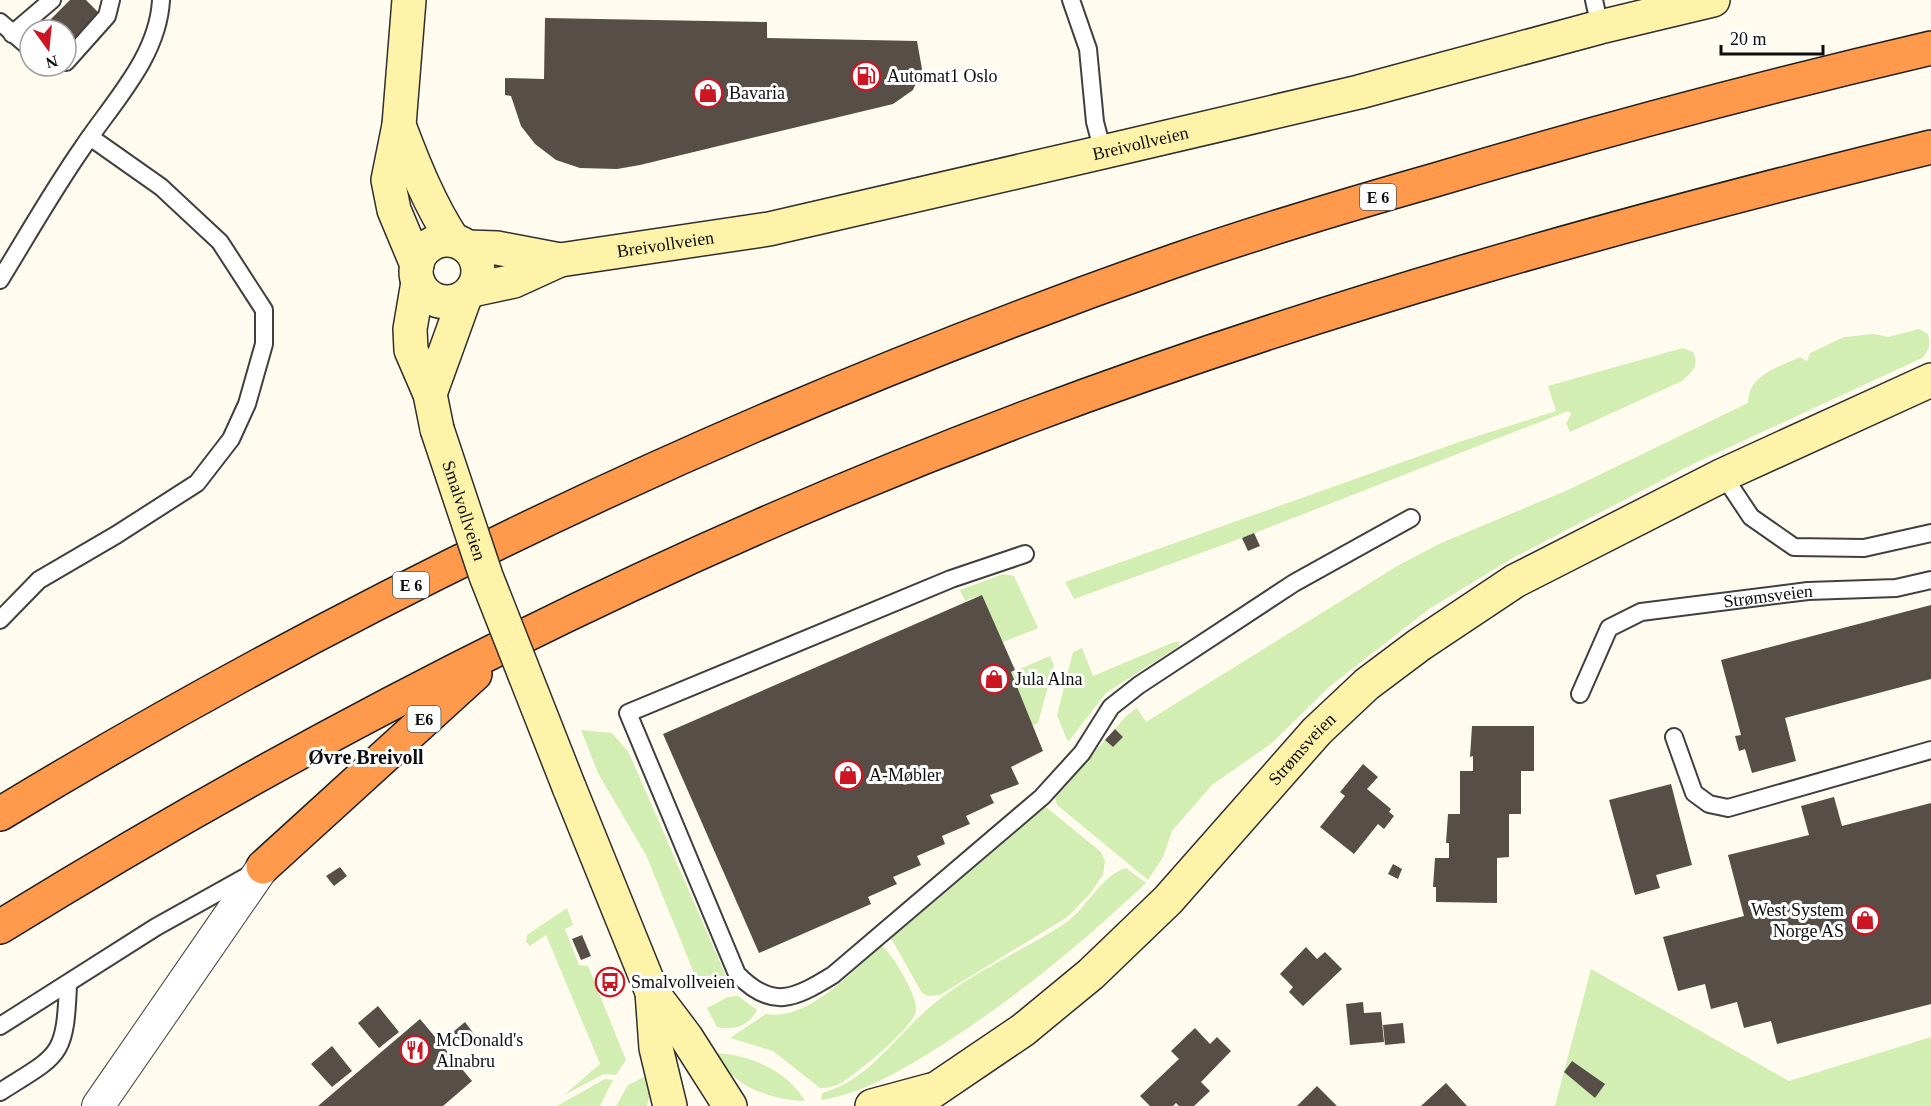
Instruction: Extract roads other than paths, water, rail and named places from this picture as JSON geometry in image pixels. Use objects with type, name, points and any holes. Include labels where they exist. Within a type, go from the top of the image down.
[{"type":"highway","name":"E 6","points":[[0,814],[160,719],[315,634],[432,575],[738,432],[954,342],[1178,260],[1407,188],[1736,96],[1931,48]]},
{"type":"highway","points":[[0,927],[212,799],[307,747],[508,644],[642,579],[884,474],[1026,418],[1346,308],[1678,210],[1931,147]]},
{"type":"highway","name":"E6","points":[[263,867],[508,644]]},
{"type":"street","points":[[410,0],[399,125],[388,180],[394,210],[418,273],[432,299],[454,302],[468,293]]},
{"type":"street","name":"Breivollveien","points":[[468,293],[514,281],[560,260],[769,229],[1359,92],[1597,13],[1713,0]]},
{"type":"street","points":[[399,125],[420,179],[439,219],[460,244],[474,256],[478,267],[477,279],[468,293],[430,394]]},
{"type":"street","points":[[418,273],[427,248],[435,243],[460,244]]},
{"type":"street","name":"Breivollveien","points":[[460,244],[497,248],[560,260]]},
{"type":"street","name":"Smalvollveien","points":[[418,273],[410,329],[411,350],[430,394],[437,429],[489,586],[652,992],[686,1037],[730,1106]]},
{"type":"street","name":"Strømsveien","points":[[872,1106],[921,1098],[1023,1030],[1127,941],[1208,856],[1317,731],[1367,684],[1465,612],[1515,581],[1723,475],[1931,380]]},
{"type":"street","points":[[98,1106],[263,867]]},
{"type":"street","name":"Smalvollveien","points":[[652,992],[656,1048],[670,1106]]},
{"type":"street","points":[[710,1106],[723,1106]]},
{"type":"lane","points":[[18,38],[6,28],[52,0]]},
{"type":"lane","points":[[78,49],[107,16],[111,0]]},
{"type":"lane","points":[[0,280],[86,142],[122,92],[153,40],[157,31],[161,0]]},
{"type":"lane","points":[[1071,0],[1088,49],[1095,122],[1103,152]]},
{"type":"lane","points":[[0,620],[39,580],[116,536],[197,483],[231,439],[247,404],[264,344],[264,310],[220,242],[161,187],[86,142]]},
{"type":"lane","points":[[1723,475],[1750,517],[1794,547],[1864,548],[1931,533]]},
{"type":"lane","points":[[1024,554],[951,579],[628,713],[737,974],[751,989],[767,997],[786,998],[807,991],[833,975],[1064,775],[1111,706],[1138,685],[1294,583],[1411,518]]},
{"type":"lane","name":"Strømsveien","points":[[1580,694],[1609,628],[1641,612],[1808,591],[1896,588],[1931,580]]},
{"type":"lane","points":[[1674,737],[1694,793],[1709,804],[1728,808],[1931,750]]},
{"type":"lane","name":"E6","points":[[0,1026],[68,985],[156,927],[263,867]]},
{"type":"lane","points":[[0,1092],[50,1060],[62,1044],[67,1029],[68,985]]},
{"type":"place","name":"Automat1 Oslo","points":[[866,76]]},
{"type":"place","name":"Bavaria","points":[[708,93]]},
{"type":"place","name":"Jula Alna","points":[[994,679]]},
{"type":"place","name":"A-Møbler","points":[[848,775]]},
{"type":"place","name":"West System Norge AS","points":[[1865,920]]},
{"type":"place","name":"Smalvollveien","points":[[610,982]]},
{"type":"place","name":"McDonald's Alnabru","points":[[415,1050]]},
{"type":"district","name":"Øvre Breivoll","points":[[366,757]]}]
